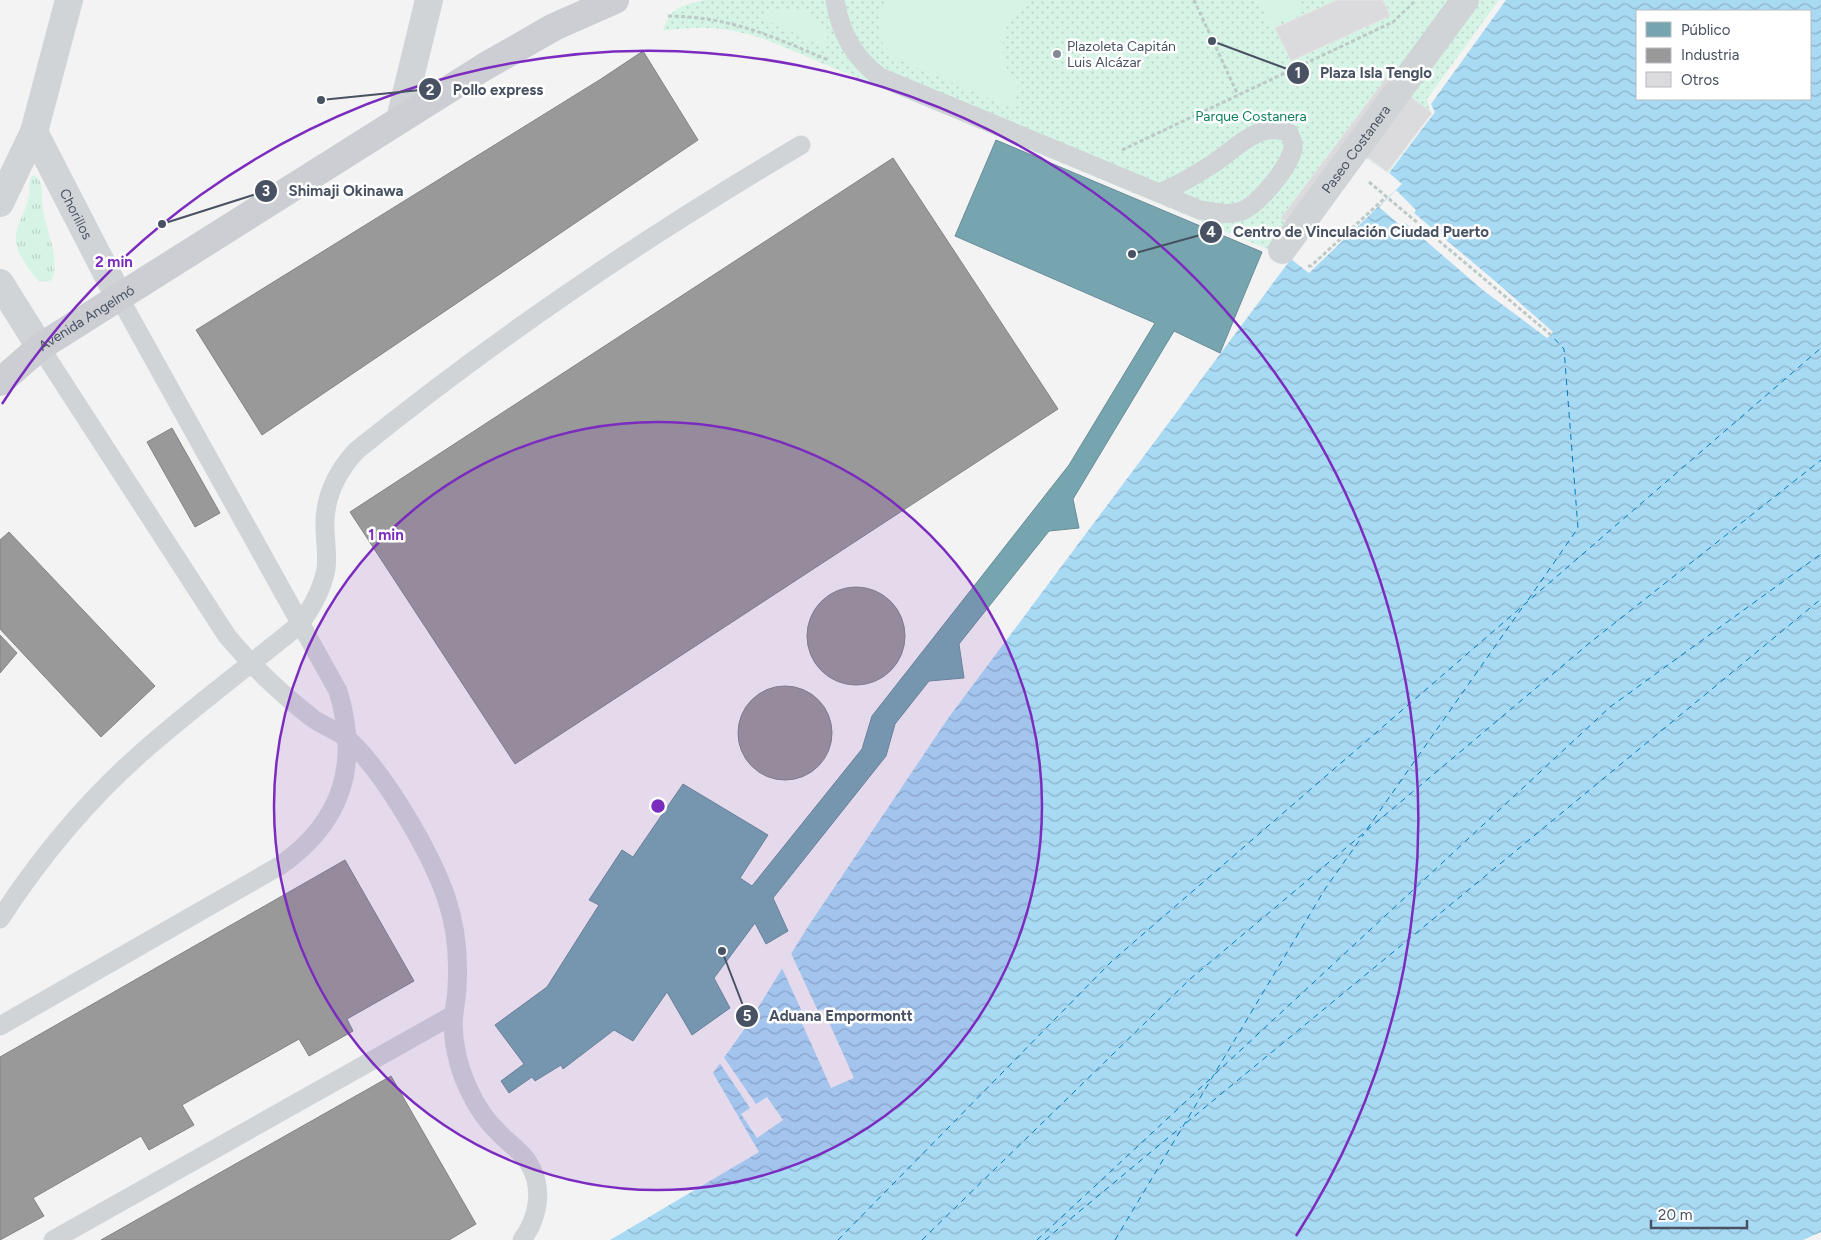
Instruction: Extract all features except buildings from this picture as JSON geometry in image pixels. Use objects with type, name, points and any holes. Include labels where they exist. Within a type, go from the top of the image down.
[{"type":"main road","name":"Avenida Angelmó","points":[[0,382],[40,347],[400,119],[533,38],[615,0]]},
{"type":"street","points":[[0,203],[34,132],[69,0]]},
{"type":"street","points":[[400,119],[429,0]]},
{"type":"street","name":"Paseo Costanera","points":[[1282,250],[1466,0]]},
{"type":"street","name":"Chorillos","points":[[34,132],[119,297]]},
{"type":"street","points":[[0,283],[40,347]]},
{"type":"lane","points":[[834,0],[849,44],[866,66],[880,77],[1090,164],[1159,193],[1200,210],[1224,214],[1244,210],[1264,193],[1281,172],[1293,150],[1293,140],[1289,133],[1280,129],[1268,129],[1244,139],[1216,162],[1182,184],[1159,193]]},
{"type":"lane","points":[[0,919],[54,844],[95,798],[140,755],[299,624],[311,609],[326,570],[325,517],[332,484],[342,466],[356,450],[466,365],[547,306],[630,249],[800,145]]},
{"type":"lane","points":[[0,1026],[281,865],[301,850],[318,832],[332,812],[341,789],[347,765],[349,740],[345,715],[338,691],[299,624],[119,297]]},
{"type":"lane","points":[[40,347],[226,636],[281,693],[313,718],[349,740],[396,801],[416,834],[446,897],[454,927],[457,988],[453,1015],[454,1040],[459,1066],[481,1112],[498,1133],[528,1162],[535,1178],[538,1194],[537,1210],[532,1226],[522,1240]]},
{"type":"lane","points":[[53,1240],[453,1015]]},
{"type":"path","points":[[1194,0],[1238,95]]},
{"type":"path","points":[[1090,164],[1393,22],[1416,0]]},
{"type":"path","points":[[1364,178],[1551,335]]},
{"type":"green space","name":"Parque Costanera","points":[[705,0],[1499,0],[1427,99],[1431,114],[1388,173],[1366,158],[1291,259],[767,40],[740,32],[715,28],[663,31],[669,17],[678,8]]},
{"type":"green space","points":[[886,0],[1032,0],[1011,17],[1003,41],[1006,67],[1020,89],[1012,108],[896,59],[882,42],[879,25],[880,11]]},
{"type":"green space","points":[[1258,0],[1295,0],[1303,12],[1271,26]]},
{"type":"green space","points":[[808,9],[829,40],[827,43],[821,45],[813,42],[764,19],[763,16],[768,12]]},
{"type":"green space","points":[[33,175],[38,178],[41,184],[43,211],[54,254],[55,263],[52,280],[46,282],[38,280],[32,274],[17,248],[16,240],[16,233],[29,197],[30,182]]},
{"type":"water","points":[[1506,0],[1821,0],[1821,1232],[1803,1240],[610,1240],[759,1152],[713,1073],[748,1024],[807,928],[949,717],[1291,259],[1309,273],[1402,184],[1389,173],[1435,112],[1431,104]]},
{"type":"pier","points":[[1396,190],[1416,210],[1414,213],[1553,332],[1551,335],[1547,338],[1484,291],[1405,223],[1401,226],[1379,207]]},
{"type":"pier","points":[[790,951],[818,1011],[823,1009],[854,1078],[831,1088],[800,1019],[804,1016],[781,966]]},
{"type":"pier","points":[[723,1056],[756,1104],[767,1097],[783,1120],[757,1138],[741,1114],[750,1108],[719,1062]]},
{"type":"ferry route","points":[[1528,600],[1578,528],[1564,349],[1551,335]]},
{"type":"ferry route","points":[[838,1240],[1112,961],[1821,348]]},
{"type":"ferry route","points":[[922,1240],[1189,980],[1592,641],[1821,460]]},
{"type":"ferry route","points":[[1215,1074],[1610,707],[1821,554]]},
{"type":"ferry route","points":[[1186,1123],[1821,599]]},
{"type":"ferry route","points":[[1367,829],[1524,605]]},
{"type":"ferry route","points":[[1115,1240],[1325,889],[1364,834]]},
{"type":"ferry route","points":[[1037,1240],[1210,1079]]},
{"type":"ferry route","points":[[1045,1240],[1181,1127]]},
{"type":"place","name":"Plaza Isla Tenglo","points":[[1212,41]]},
{"type":"place","name":"Plazoleta Capitán Luis Alcázar","points":[[1057,54]]},
{"type":"place","name":"Pollo express","points":[[321,100]]},
{"type":"place","name":"Shimaji Okinawa","points":[[162,224]]},
{"type":"place","name":"Centro de Vinculación Ciudad Puerto","points":[[1132,254]]},
{"type":"place","name":"Aduana Empormontt","points":[[722,951]]}]
